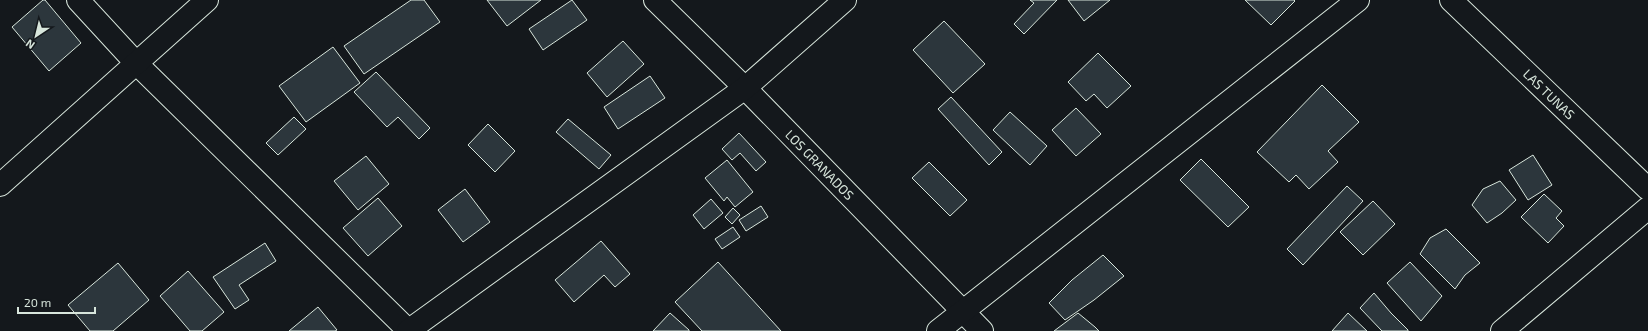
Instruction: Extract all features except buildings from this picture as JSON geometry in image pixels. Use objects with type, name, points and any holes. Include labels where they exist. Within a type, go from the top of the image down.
[{"type":"street","points":[[78,0],[136,63],[408,331],[745,88],[844,0]]},
{"type":"street","points":[[0,186],[207,0]]},
{"type":"street","name":"LOS GRANADOS","points":[[655,0],[745,88],[982,331]]},
{"type":"street","points":[[938,331],[1358,0]]},
{"type":"street","name":"LAS TUNAS","points":[[1451,0],[1648,189]]},
{"type":"street","points":[[1502,331],[1648,208]]}]
